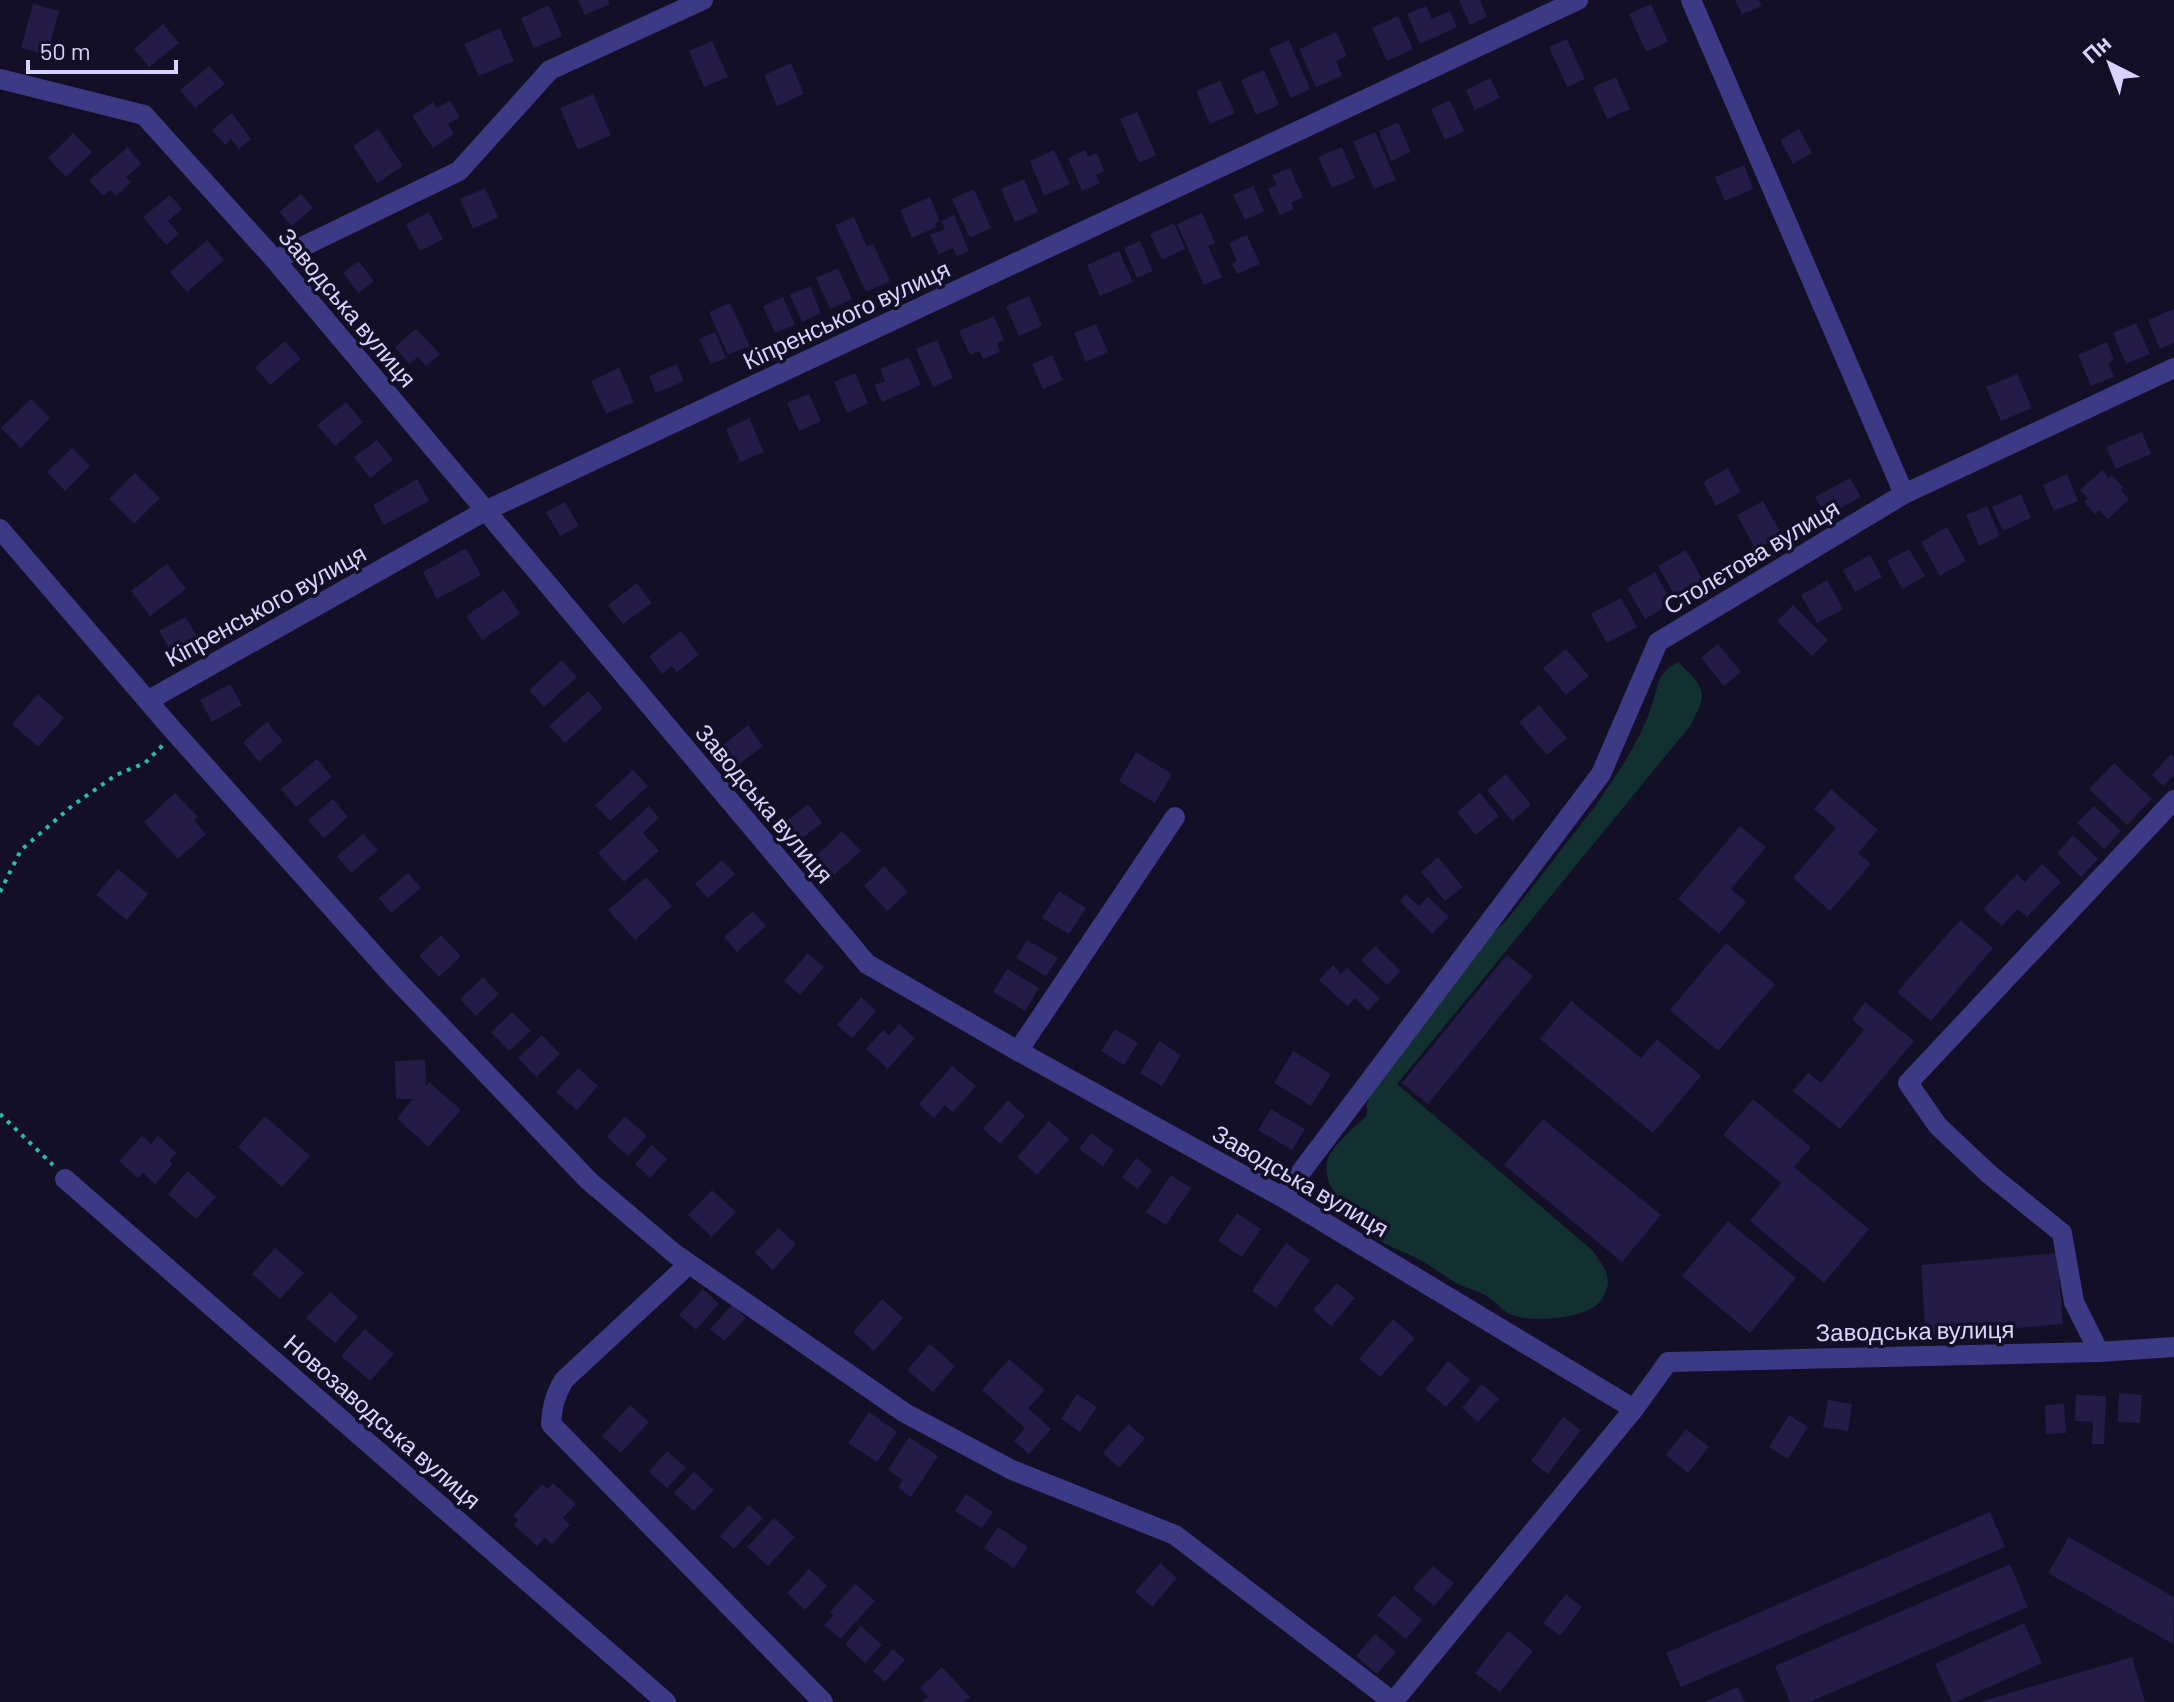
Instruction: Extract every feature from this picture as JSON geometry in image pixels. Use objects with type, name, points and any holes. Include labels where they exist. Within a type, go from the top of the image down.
[{"type":"street","points":[[275,260],[459,171],[550,70],[703,0]]},
{"type":"street","name":"Кіпренського вулиця","points":[[149,700],[485,511],[1578,0]]},
{"type":"street","points":[[1691,0],[1904,494]]},
{"type":"street","name":"Заводська вулиця","points":[[0,79],[144,115],[275,260],[867,964],[1282,1197],[1634,1409]]},
{"type":"street","name":"Столєтова вулиця","points":[[1282,1197],[1601,774],[1658,642],[1904,494],[2174,368]]},
{"type":"street","name":"Заводська вулиця","points":[[0,529],[171,728],[393,976],[589,1181],[689,1264],[905,1413],[1012,1470],[1175,1535],[1393,1702],[1634,1409],[1668,1362],[2099,1352],[2174,1347]]},
{"type":"street","points":[[2099,1352],[2074,1302],[2062,1233],[1989,1174],[1938,1126],[1908,1083],[2174,800]]},
{"type":"street","points":[[1018,1051],[1175,817]]},
{"type":"street","name":"Новозаводська вулиця","points":[[65,1179],[666,1702]]},
{"type":"street","points":[[689,1264],[564,1380],[556,1394],[551,1424],[823,1702]]},
{"type":"path","points":[[0,892],[21,850],[72,806],[116,775],[145,763],[163,746],[171,728]]},
{"type":"path","points":[[0,1114],[65,1179]]},
{"type":"green space","points":[[1678,662],[1694,678],[1701,691],[1700,705],[1690,726],[1397,1084],[1592,1250],[1604,1267],[1608,1285],[1596,1306],[1574,1315],[1548,1319],[1515,1316],[1485,1295],[1456,1283],[1376,1238],[1338,1198],[1327,1175],[1327,1163],[1336,1146],[1367,1115],[1367,1103],[1372,1092],[1477,947],[1506,921],[1596,805],[1639,736],[1660,678]]},
{"type":"building","points":[[578,0],[608,0],[610,4],[585,15]]},
{"type":"building","points":[[1459,0],[1480,0],[1487,17],[1470,25]]},
{"type":"building","points":[[1735,0],[1759,0],[1762,6],[1742,14]]},
{"type":"building","points":[[33,4],[59,11],[47,55],[21,48]]},
{"type":"building","points":[[1651,4],[1668,42],[1646,52],[1629,14]]},
{"type":"building","points":[[549,5],[562,36],[534,48],[521,18]]},
{"type":"building","points":[[1426,6],[1432,19],[1450,11],[1457,27],[1420,44],[1407,14]]},
{"type":"building","points":[[1398,16],[1413,49],[1387,61],[1372,28]]},
{"type":"building","points":[[163,24],[179,43],[149,67],[134,49]]},
{"type":"building","points":[[500,28],[514,61],[479,76],[464,44]]},
{"type":"building","points":[[1336,32],[1347,56],[1336,61],[1342,76],[1316,87],[1299,49]]},
{"type":"building","points":[[1567,39],[1585,79],[1567,87],[1549,47]]},
{"type":"building","points":[[1289,40],[1310,89],[1291,98],[1269,49]]},
{"type":"building","points":[[712,41],[728,77],[704,87],[689,51]]},
{"type":"building","points":[[791,63],[804,94],[777,106],[764,75]]},
{"type":"building","points":[[209,66],[225,84],[195,108],[180,90]]},
{"type":"building","points":[[1264,70],[1279,105],[1256,115],[1241,80]]},
{"type":"building","points":[[1616,77],[1630,109],[1607,119],[1593,87]]},
{"type":"building","points":[[1490,78],[1500,98],[1475,110],[1466,90]]},
{"type":"building","points":[[1220,81],[1235,113],[1210,124],[1196,91]]},
{"type":"building","points":[[593,94],[611,135],[578,150],[560,108]]},
{"type":"building","points":[[1450,100],[1464,131],[1445,140],[1431,109]]},
{"type":"building","points":[[450,101],[460,117],[448,124],[454,134],[433,148],[412,116],[433,102],[437,108]]},
{"type":"building","points":[[1137,112],[1156,155],[1139,163],[1120,119]]},
{"type":"building","points":[[232,113],[251,139],[239,149],[231,139],[225,145],[212,130]]},
{"type":"building","points":[[1398,122],[1411,152],[1391,161],[1379,131]]},
{"type":"building","points":[[378,129],[403,166],[377,183],[353,146]]},
{"type":"building","points":[[1799,129],[1812,153],[1793,164],[1780,140]]},
{"type":"building","points":[[1375,132],[1396,180],[1374,189],[1353,142]]},
{"type":"building","points":[[73,133],[92,152],[66,177],[48,158]]},
{"type":"building","points":[[128,147],[141,164],[126,177],[131,182],[116,196],[111,190],[103,196],[89,180]]},
{"type":"building","points":[[1342,147],[1355,178],[1332,188],[1318,157]]},
{"type":"building","points":[[1054,150],[1070,184],[1044,196],[1030,161]]},
{"type":"building","points":[[1085,150],[1088,157],[1097,153],[1104,171],[1096,175],[1100,183],[1082,191],[1068,158]]},
{"type":"building","points":[[1744,165],[1753,189],[1725,201],[1715,177]]},
{"type":"building","points":[[1290,168],[1303,197],[1291,203],[1294,209],[1280,215],[1268,189],[1277,185],[1272,175]]},
{"type":"building","points":[[1024,179],[1038,212],[1015,222],[1001,189]]},
{"type":"building","points":[[1253,186],[1264,211],[1245,220],[1233,195]]},
{"type":"building","points":[[485,188],[498,217],[473,229],[460,199]]},
{"type":"building","points":[[974,189],[991,228],[970,238],[952,199]]},
{"type":"building","points":[[301,194],[313,208],[292,226],[279,212]]},
{"type":"building","points":[[170,195],[182,209],[168,221],[179,234],[166,245],[143,217]]},
{"type":"building","points":[[930,197],[940,221],[935,224],[936,227],[912,238],[900,210]]},
{"type":"building","points":[[429,212],[443,239],[420,251],[406,224]]},
{"type":"building","points":[[1202,213],[1215,243],[1208,246],[1222,277],[1204,285],[1177,224]]},
{"type":"building","points":[[954,215],[969,251],[957,256],[953,248],[939,254],[930,235],[945,229],[941,221]]},
{"type":"building","points":[[854,217],[867,247],[873,244],[890,281],[866,292],[835,225]]},
{"type":"building","points":[[1174,223],[1185,249],[1162,260],[1150,234]]},
{"type":"building","points":[[1247,235],[1260,264],[1237,274],[1232,264],[1237,261],[1229,243]]},
{"type":"building","points":[[207,240],[224,260],[187,292],[170,272]]},
{"type":"building","points":[[1140,241],[1153,271],[1137,278],[1124,248]]},
{"type":"building","points":[[1119,251],[1133,282],[1100,296],[1087,265]]},
{"type":"building","points":[[358,261],[374,281],[358,293],[343,273]]},
{"type":"building","points":[[838,268],[852,299],[830,309],[816,278]]},
{"type":"building","points":[[810,286],[821,313],[802,322],[790,295]]},
{"type":"building","points":[[1029,296],[1042,326],[1019,336],[1006,306]]},
{"type":"building","points":[[783,297],[795,325],[775,333],[763,306]]},
{"type":"building","points":[[730,303],[750,346],[728,355],[709,312]]},
{"type":"building","points":[[2174,309],[2174,343],[2160,349],[2148,320]]},
{"type":"building","points":[[994,316],[1004,340],[997,343],[1000,352],[983,359],[979,351],[970,355],[959,331]]},
{"type":"building","points":[[2136,323],[2150,354],[2126,364],[2113,333]]},
{"type":"building","points":[[1096,324],[1108,352],[1086,362],[1074,333]]},
{"type":"building","points":[[416,329],[440,354],[426,366],[418,357],[409,364],[395,347]]},
{"type":"building","points":[[715,332],[726,358],[711,364],[699,339]]},
{"type":"building","points":[[937,340],[953,378],[933,387],[916,349]]},
{"type":"building","points":[[285,341],[301,359],[270,385],[255,367]]},
{"type":"building","points":[[2107,342],[2114,360],[2108,363],[2114,377],[2091,386],[2078,355]]},
{"type":"building","points":[[1052,355],[1063,380],[1043,389],[1032,364]]},
{"type":"building","points":[[909,357],[921,385],[882,402],[874,385],[885,381],[880,369]]},
{"type":"building","points":[[677,364],[684,381],[656,393],[649,376]]},
{"type":"building","points":[[619,368],[634,402],[606,414],[591,381]]},
{"type":"building","points":[[855,373],[868,403],[847,413],[834,382]]},
{"type":"building","points":[[2017,374],[2032,408],[2001,421],[1986,387]]},
{"type":"building","points":[[809,394],[821,421],[799,431],[787,403]]},
{"type":"building","points":[[31,399],[50,418],[21,448],[1,428]]},
{"type":"building","points":[[346,402],[363,422],[335,446],[317,425]]},
{"type":"building","points":[[749,418],[764,452],[740,462],[726,429]]},
{"type":"building","points":[[2142,432],[2151,454],[2116,469],[2106,447]]},
{"type":"building","points":[[377,440],[393,460],[370,478],[354,457]]},
{"type":"building","points":[[72,448],[90,466],[65,491],[47,472]]},
{"type":"building","points":[[1728,468],[1741,492],[1716,506],[1703,482]]},
{"type":"building","points":[[2102,470],[2109,478],[2112,475],[2129,499],[2108,519],[2099,510],[2095,514],[2084,502],[2088,498],[2080,490]]},
{"type":"building","points":[[135,473],[160,498],[134,524],[109,499]]},
{"type":"building","points":[[2067,474],[2078,501],[2054,511],[2043,485]]},
{"type":"building","points":[[1850,478],[1861,497],[1826,516],[1815,497]]},
{"type":"building","points":[[417,479],[429,501],[384,525],[373,505]]},
{"type":"building","points":[[2021,494],[2031,518],[2003,531],[1992,507]]},
{"type":"building","points":[[1763,501],[1782,535],[1756,550],[1737,515]]},
{"type":"building","points":[[565,502],[579,526],[560,536],[546,512]]},
{"type":"building","points":[[1987,506],[2000,536],[1979,546],[1966,515]]},
{"type":"building","points":[[1947,527],[1966,561],[1940,576],[1921,542]]},
{"type":"building","points":[[466,548],[481,575],[437,599],[423,572]]},
{"type":"building","points":[[1909,549],[1925,576],[1902,589],[1887,561]]},
{"type":"building","points":[[1686,550],[1704,582],[1676,598],[1658,566]]},
{"type":"building","points":[[1870,555],[1882,577],[1855,592],[1843,570]]},
{"type":"building","points":[[167,564],[186,589],[150,616],[131,591]]},
{"type":"building","points":[[1655,572],[1672,603],[1645,619],[1627,588]]},
{"type":"building","points":[[1827,580],[1843,609],[1817,623],[1801,595]]},
{"type":"building","points":[[637,583],[652,603],[623,624],[608,605]]},
{"type":"building","points":[[504,590],[520,614],[482,640],[466,616]]},
{"type":"building","points":[[1621,598],[1637,627],[1607,643],[1591,614]]},
{"type":"building","points":[[1793,605],[1828,640],[1812,656],[1777,621]]},
{"type":"building","points":[[186,617],[203,648],[177,662],[159,631]]},
{"type":"building","points":[[681,631],[699,655],[677,672],[672,666],[662,674],[649,656]]},
{"type":"building","points":[[1718,644],[1741,672],[1724,686],[1701,658]]},
{"type":"building","points":[[1566,649],[1589,676],[1566,695],[1543,668]]},
{"type":"building","points":[[562,660],[577,677],[544,707],[529,690]]},
{"type":"building","points":[[230,684],[242,705],[212,722],[200,700]]},
{"type":"building","points":[[588,691],[603,708],[565,743],[549,726]]},
{"type":"building","points":[[38,694],[64,718],[38,747],[12,724]]},
{"type":"building","points":[[1539,705],[1567,738],[1547,755],[1519,722]]},
{"type":"building","points":[[267,722],[283,741],[259,762],[243,742]]},
{"type":"building","points":[[748,725],[763,746],[738,765],[723,745]]},
{"type":"building","points":[[1136,752],[1172,774],[1155,803],[1119,781]]},
{"type":"building","points":[[2171,754],[2174,757],[2174,775],[2163,786],[2152,775]]},
{"type":"building","points":[[317,759],[332,777],[296,807],[281,789]]},
{"type":"building","points":[[2114,763],[2152,799],[2127,825],[2089,789]]},
{"type":"building","points":[[633,770],[648,786],[610,821],[595,805]]},
{"type":"building","points":[[1506,774],[1531,805],[1512,821],[1487,790]]},
{"type":"building","points":[[1831,789],[1878,830],[1858,853],[1871,864],[1830,911],[1793,878],[1836,828],[1814,809]]},
{"type":"building","points":[[175,793],[198,817],[194,820],[206,834],[178,859],[144,822]]},
{"type":"building","points":[[1480,793],[1499,816],[1476,835],[1457,812]]},
{"type":"building","points":[[333,799],[348,817],[324,838],[308,820]]},
{"type":"building","points":[[808,804],[822,823],[798,841],[784,823]]},
{"type":"building","points":[[649,806],[659,818],[643,833],[659,851],[624,882],[598,853]]},
{"type":"building","points":[[2094,806],[2121,831],[2104,849],[2077,823]]},
{"type":"building","points":[[1740,826],[1766,847],[1731,889],[1746,902],[1719,934],[1678,899]]},
{"type":"building","points":[[842,831],[861,851],[834,875],[816,856]]},
{"type":"building","points":[[363,834],[378,850],[351,873],[337,856]]},
{"type":"building","points":[[2073,835],[2098,859],[2081,877],[2057,853]]},
{"type":"building","points":[[1438,857],[1463,887],[1445,901],[1421,872]]},
{"type":"building","points":[[722,860],[735,874],[708,898],[695,884]]},
{"type":"building","points":[[2042,864],[2061,882],[2027,917],[2018,909],[2002,926],[1983,909],[2017,874],[2025,882]]},
{"type":"building","points":[[884,866],[908,892],[887,911],[864,886]]},
{"type":"building","points":[[118,869],[148,894],[127,920],[96,895]]},
{"type":"building","points":[[408,873],[421,888],[391,913],[379,898]]},
{"type":"building","points":[[646,877],[672,906],[635,940],[608,910]]},
{"type":"building","points":[[1059,891],[1086,908],[1069,934],[1042,918]]},
{"type":"building","points":[[1406,894],[1419,906],[1428,897],[1449,917],[1432,934],[1400,901]]},
{"type":"building","points":[[753,911],[766,926],[737,952],[724,937]]},
{"type":"building","points":[[1960,920],[1993,948],[1931,1021],[1897,992]]},
{"type":"building","points":[[441,935],[461,956],[439,977],[419,956]]},
{"type":"building","points":[[1027,940],[1058,958],[1046,976],[1016,958]]},
{"type":"building","points":[[1726,943],[1775,984],[1718,1051],[1670,1010]]},
{"type":"building","points":[[1375,946],[1401,971],[1387,985],[1361,960]]},
{"type":"building","points":[[808,953],[824,967],[800,995],[784,981]]},
{"type":"building","points":[[1507,955],[1533,976],[1428,1104],[1402,1083]]},
{"type":"building","points":[[1333,965],[1341,974],[1347,968],[1380,998],[1368,1011],[1355,998],[1347,1006],[1319,980]]},
{"type":"building","points":[[1007,969],[1039,988],[1025,1011],[993,992]]},
{"type":"building","points":[[483,977],[499,994],[476,1016],[460,999]]},
{"type":"building","points":[[861,997],[876,1011],[852,1038],[837,1025]]},
{"type":"building","points":[[1571,1001],[1641,1058],[1657,1039],[1701,1076],[1653,1133],[1540,1039]]},
{"type":"building","points":[[1865,1002],[1914,1041],[1840,1129],[1793,1091],[1808,1073],[1821,1083],[1864,1030],[1852,1019]]},
{"type":"building","points":[[512,1012],[531,1031],[509,1051],[491,1032]]},
{"type":"building","points":[[899,1024],[915,1038],[888,1069],[866,1049],[883,1030],[889,1035]]},
{"type":"building","points":[[1115,1029],[1138,1043],[1124,1065],[1101,1051]]},
{"type":"building","points":[[542,1035],[560,1054],[536,1077],[518,1058]]},
{"type":"building","points":[[1159,1041],[1181,1055],[1162,1086],[1140,1073]]},
{"type":"building","points":[[1293,1051],[1331,1074],[1311,1106],[1274,1083]]},
{"type":"building","points":[[425,1060],[426,1086],[429,1082],[461,1110],[428,1147],[397,1118],[413,1099],[396,1099],[395,1061]]},
{"type":"building","points":[[952,1066],[976,1086],[953,1112],[945,1105],[934,1118],[919,1104]]},
{"type":"building","points":[[578,1068],[598,1086],[577,1110],[556,1092]]},
{"type":"building","points":[[1753,1099],[1811,1147],[1794,1167],[1869,1229],[1824,1283],[1750,1221],[1781,1183],[1723,1135]]},
{"type":"building","points":[[1008,1100],[1025,1116],[1000,1144],[983,1129]]},
{"type":"building","points":[[1271,1109],[1305,1129],[1292,1150],[1258,1130]]},
{"type":"building","points":[[265,1116],[310,1156],[282,1187],[238,1147]]},
{"type":"building","points":[[625,1116],[647,1136],[628,1156],[607,1137]]},
{"type":"building","points":[[1543,1119],[1661,1215],[1622,1262],[1504,1165]]},
{"type":"building","points":[[1049,1121],[1069,1139],[1037,1175],[1017,1157]]},
{"type":"building","points":[[1091,1133],[1114,1150],[1103,1166],[1079,1149]]},
{"type":"building","points":[[142,1136],[151,1144],[158,1136],[177,1153],[169,1161],[173,1164],[155,1184],[143,1173],[138,1178],[119,1161]]},
{"type":"building","points":[[652,1145],[667,1159],[650,1178],[635,1164]]},
{"type":"building","points":[[1136,1158],[1152,1170],[1138,1189],[1122,1178]]},
{"type":"building","points":[[188,1171],[216,1197],[196,1219],[168,1194]]},
{"type":"building","points":[[1171,1175],[1191,1188],[1166,1225],[1146,1212]]},
{"type":"building","points":[[712,1190],[736,1212],[712,1237],[688,1215]]},
{"type":"building","points":[[1237,1213],[1261,1229],[1242,1257],[1218,1241]]},
{"type":"building","points":[[1728,1221],[1796,1278],[1750,1333],[1682,1276]]},
{"type":"building","points":[[778,1228],[796,1244],[773,1270],[755,1253]]},
{"type":"building","points":[[1286,1243],[1310,1260],[1276,1308],[1252,1291]]},
{"type":"building","points":[[275,1248],[304,1273],[280,1299],[252,1274]]},
{"type":"building","points":[[2057,1253],[2063,1324],[1926,1336],[1921,1265]]},
{"type":"building","points":[[1337,1283],[1355,1298],[1331,1326],[1313,1310]]},
{"type":"building","points":[[703,1289],[719,1304],[696,1330],[679,1315]]},
{"type":"building","points":[[330,1292],[358,1317],[335,1343],[306,1318]]},
{"type":"building","points":[[882,1299],[903,1318],[874,1351],[853,1332]]},
{"type":"building","points":[[732,1305],[746,1318],[724,1341],[710,1329]]},
{"type":"building","points":[[1393,1319],[1415,1338],[1380,1377],[1359,1359]]},
{"type":"building","points":[[365,1329],[394,1354],[370,1381],[341,1356]]},
{"type":"building","points":[[930,1344],[955,1366],[933,1392],[907,1370]]},
{"type":"building","points":[[1009,1359],[1045,1390],[1028,1408],[1051,1429],[1029,1454],[1014,1441],[1025,1428],[982,1390]]},
{"type":"building","points":[[1448,1361],[1470,1380],[1446,1407],[1425,1389]]},
{"type":"building","points":[[1482,1384],[1499,1399],[1478,1422],[1462,1408]]},
{"type":"building","points":[[2119,1393],[2142,1395],[2140,1423],[2118,1422]]},
{"type":"building","points":[[1077,1394],[1097,1407],[1080,1432],[1061,1419]]},
{"type":"building","points":[[2076,1395],[2106,1396],[2104,1444],[2092,1444],[2093,1422],[2075,1421]]},
{"type":"building","points":[[1828,1400],[1852,1404],[1848,1431],[1823,1427]]},
{"type":"building","points":[[2064,1404],[2066,1433],[2046,1434],[2045,1405]]},
{"type":"building","points":[[630,1405],[649,1422],[621,1453],[602,1436]]},
{"type":"building","points":[[869,1412],[897,1432],[877,1462],[848,1443]]},
{"type":"building","points":[[1789,1415],[1808,1427],[1788,1459],[1769,1447]]},
{"type":"building","points":[[1563,1417],[1581,1430],[1548,1474],[1531,1461]]},
{"type":"building","points":[[1128,1424],[1145,1438],[1119,1468],[1103,1453]]},
{"type":"building","points":[[1686,1429],[1709,1447],[1688,1473],[1666,1455]]},
{"type":"building","points":[[909,1437],[938,1456],[911,1497],[898,1488],[903,1480],[888,1470]]},
{"type":"building","points":[[667,1451],[686,1468],[667,1488],[649,1472]]},
{"type":"building","points":[[694,1472],[714,1490],[694,1511],[674,1493]]},
{"type":"building","points":[[553,1483],[576,1504],[563,1518],[570,1525],[552,1544],[545,1538],[537,1546],[514,1525],[519,1520],[513,1516],[542,1484],[548,1489]]},
{"type":"building","points":[[966,1494],[993,1512],[982,1528],[955,1511]]},
{"type":"building","points":[[749,1505],[763,1518],[734,1549],[720,1536]]},
{"type":"building","points":[[1990,1512],[2005,1547],[1681,1687],[1666,1653]]},
{"type":"building","points":[[774,1518],[795,1537],[768,1566],[747,1547]]},
{"type":"building","points":[[998,1527],[1028,1547],[1014,1568],[984,1548]]},
{"type":"building","points":[[2069,1537],[2174,1597],[2173,1644],[2048,1573]]},
{"type":"building","points":[[1160,1563],[1177,1578],[1152,1607],[1135,1592]]},
{"type":"building","points":[[2010,1564],[2028,1607],[1810,1702],[1790,1702],[1775,1666]]},
{"type":"building","points":[[1433,1566],[1454,1583],[1434,1606],[1413,1588]]},
{"type":"building","points":[[809,1569],[827,1586],[805,1610],[787,1593]]},
{"type":"building","points":[[855,1584],[875,1601],[840,1639],[824,1625],[833,1615],[830,1612]]},
{"type":"building","points":[[1566,1594],[1582,1607],[1560,1636],[1543,1623]]},
{"type":"building","points":[[1394,1595],[1422,1620],[1406,1639],[1377,1615]]},
{"type":"building","points":[[2024,1623],[2042,1663],[1952,1702],[1935,1664]]},
{"type":"building","points":[[861,1626],[882,1645],[865,1663],[845,1644]]},
{"type":"building","points":[[1508,1631],[1533,1651],[1500,1692],[1475,1673]]},
{"type":"building","points":[[1375,1634],[1396,1652],[1377,1674],[1356,1656]]},
{"type":"building","points":[[893,1649],[905,1660],[885,1682],[873,1671]]},
{"type":"building","points":[[2132,1657],[2145,1702],[1983,1702],[1983,1701]]},
{"type":"building","points":[[942,1667],[970,1697],[964,1702],[922,1702],[928,1696],[920,1688]]},
{"type":"building","points":[[1738,1687],[1745,1702],[1704,1702]]}]
